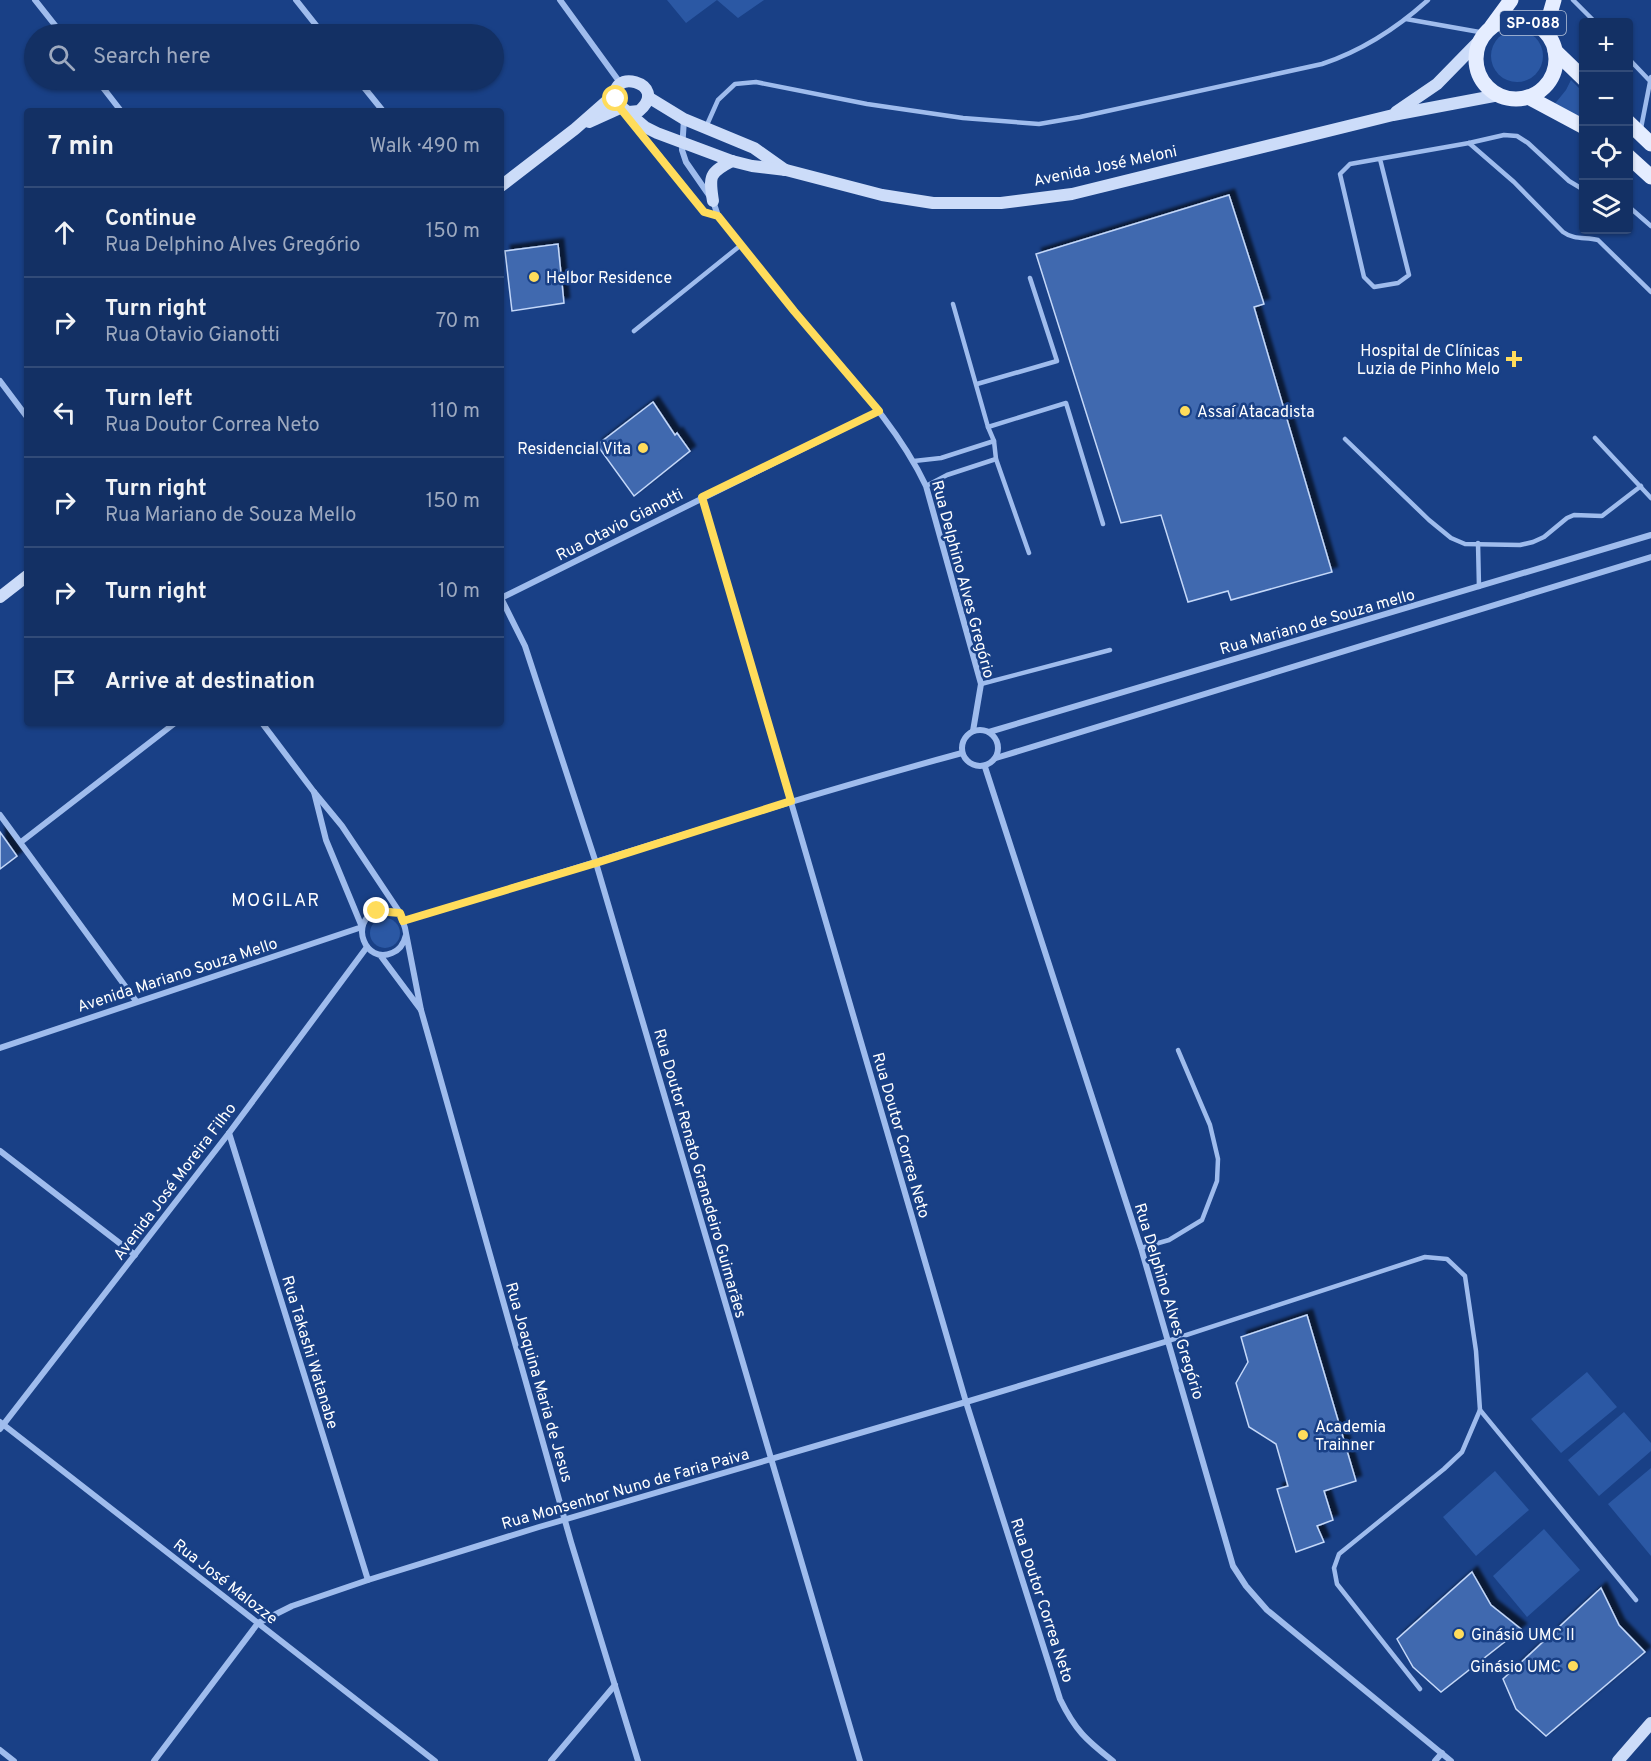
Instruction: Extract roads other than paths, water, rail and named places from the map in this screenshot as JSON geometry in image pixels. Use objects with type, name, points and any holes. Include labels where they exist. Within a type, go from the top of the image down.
[{"type":"main road","name":"Avenida José Meloni","points":[[1486,33],[1511,0]]},
{"type":"main road","name":"SP-088","points":[[1545,32],[1554,0]]},
{"type":"main road","name":"SP-088","points":[[1499,95],[1488,88],[1480,77],[1477,51],[1486,33],[1500,22],[1518,19],[1536,24],[1551,40],[1555,51],[1556,63],[1547,85],[1528,98]]},
{"type":"main road","name":"SP-088","points":[[1555,51],[1579,74]]},
{"type":"main road","points":[[1499,95],[1518,99],[1528,98],[1579,124]]},
{"type":"main road","points":[[1633,126],[1646,139]]},
{"type":"main road","points":[[1633,160],[1651,177]]},
{"type":"street","points":[[35,0],[54,24]]},
{"type":"street","points":[[296,0],[315,24]]},
{"type":"street","points":[[560,0],[619,89]]},
{"type":"street","name":"Avenida José Meloni","points":[[1393,115],[1437,84],[1486,33]]},
{"type":"street","points":[[504,184],[575,129],[630,80],[640,83],[648,97],[684,119],[754,148],[786,170]]},
{"type":"street","points":[[619,89],[616,99],[624,110],[650,130],[732,161],[786,170]]},
{"type":"street","points":[[105,90],[119,108]]},
{"type":"street","points":[[366,90],[381,108]]},
{"type":"street","name":"Avenida José Meloni","points":[[786,170],[882,195],[933,203],[1001,204],[1072,194],[1393,115],[1499,95]]},
{"type":"street","points":[[575,129],[624,110],[639,111],[648,97]]},
{"type":"street","name":"Rua Delphino Alves Gregório","points":[[624,110],[704,212],[718,216],[794,311],[879,411],[914,461],[926,486],[981,684],[973,731]]},
{"type":"street","points":[[684,119],[682,142],[686,162],[713,201]]},
{"type":"street","points":[[718,216],[710,185],[711,175],[717,168],[732,161]]},
{"type":"street","points":[[0,381],[24,413]]},
{"type":"street","name":"Rua Otavio Gianotti","points":[[504,596],[879,411]]},
{"type":"street","name":"Rua Doutor Correa Neto","points":[[702,497],[966,1402],[1060,1699],[1084,1739],[1113,1761]]},
{"type":"street","name":"Rua Mariano de Souza mello","points":[[989,732],[1651,535]]},
{"type":"street","points":[[996,758],[998,744],[989,732],[973,731],[963,740],[962,753],[970,765],[985,766],[996,758],[1651,557]]},
{"type":"street","points":[[0,597],[24,578]]},
{"type":"street","name":"Rua Doutor Renato Granadeiro Guimarães","points":[[504,604],[525,646],[596,863],[860,1761]]},
{"type":"street","points":[[21,842],[171,726]]},
{"type":"street","points":[[264,726],[342,826],[400,913],[406,935],[400,948],[394,953],[380,955]]},
{"type":"street","points":[[403,921],[791,801],[962,753]]},
{"type":"street","name":"Rua Delphino Alves Gregório","points":[[985,766],[1141,1248],[1233,1566],[1267,1610],[1451,1761]]},
{"type":"street","points":[[314,792],[326,840],[362,927],[367,947],[380,955],[421,1010]]},
{"type":"street","points":[[0,815],[136,1001]]},
{"type":"street","points":[[362,927],[365,920],[377,911],[400,913]]},
{"type":"street","name":"Avenida Mariano Souza Mello","points":[[0,1048],[362,927]]},
{"type":"street","name":"Rua Joaquina Maria de Jesus","points":[[406,935],[421,1010],[565,1520],[638,1761]]},
{"type":"street","name":"Avenida José Moreira Filho","points":[[1,1425],[135,1255],[367,947]]},
{"type":"street","name":"Rua Takashi Watanabe","points":[[229,1132],[368,1580]]},
{"type":"street","points":[[0,1151],[135,1255]]},
{"type":"street","name":"Rua Monsenhor Nuno de Faria Paiva","points":[[154,1761],[258,1623],[292,1606],[368,1580],[565,1520],[1168,1341]]},
{"type":"street","name":"Rua José Malozze","points":[[1,1425],[435,1761]]},
{"type":"street","points":[[551,1761],[615,1685]]},
{"type":"street","points":[[1618,1761],[1651,1723]]},
{"type":"street","points":[[0,1750],[14,1761]]},
{"type":"street","points":[[1435,1761],[1442,1754]]},
{"type":"lane","points":[[705,129],[718,100],[735,84],[756,82],[867,104],[963,118],[1039,123],[1080,117],[1322,64],[1347,55],[1406,19],[1428,0]]},
{"type":"lane","points":[[1573,0],[1591,18]]},
{"type":"lane","points":[[1406,19],[1486,33]]},
{"type":"lane","points":[[1633,62],[1650,79],[1646,139]]},
{"type":"lane","points":[[1380,159],[1409,275],[1398,283],[1374,287],[1364,277],[1340,174],[1350,164],[1504,135],[1517,136],[1579,187]]},
{"type":"lane","points":[[1469,143],[1514,182],[1563,232],[1571,238],[1598,240],[1651,292]]},
{"type":"lane","points":[[1633,210],[1651,226]]},
{"type":"lane","points":[[634,331],[741,244]]},
{"type":"lane","points":[[977,384],[1057,361],[1030,278]]},
{"type":"lane","points":[[954,303],[988,427],[994,441],[996,459],[1029,554]]},
{"type":"lane","points":[[988,427],[1066,403],[1103,524]]},
{"type":"lane","points":[[1595,438],[1651,498]]},
{"type":"lane","points":[[1345,439],[1429,520],[1451,538],[1465,544],[1520,545],[1533,542],[1544,537],[1574,515],[1602,516],[1641,486]]},
{"type":"lane","points":[[914,461],[948,456],[994,441]]},
{"type":"lane","points":[[926,486],[947,475],[996,459]]},
{"type":"lane","points":[[1478,543],[1479,587]]},
{"type":"lane","points":[[981,684],[1110,650]]},
{"type":"lane","points":[[1141,1248],[1169,1240],[1202,1220],[1217,1181],[1218,1159],[1210,1125],[1178,1050]]},
{"type":"lane","points":[[1168,1341],[1425,1257],[1447,1259],[1465,1276],[1476,1351],[1480,1410],[1462,1452],[1339,1554],[1334,1568],[1337,1584],[1420,1689]]},
{"type":"lane","points":[[1480,1410],[1636,1600]]},
{"type":"place","name":"Helbor Residence","points":[[534,277]]},
{"type":"place","name":"Hospital de Clínicas Luzia de Pinho Melo","points":[[1514,359]]},
{"type":"place","name":"Assaí Atacadista","points":[[1185,411]]},
{"type":"place","name":"Residencial Vita","points":[[643,448]]},
{"type":"place","name":"Academia Trainner","points":[[1303,1435]]},
{"type":"place","name":"Ginásio UMC II","points":[[1459,1634]]},
{"type":"place","name":"Ginásio UMC","points":[[1573,1666]]},
{"type":"district","name":"MOGILAR","points":[[276,900]]}]
